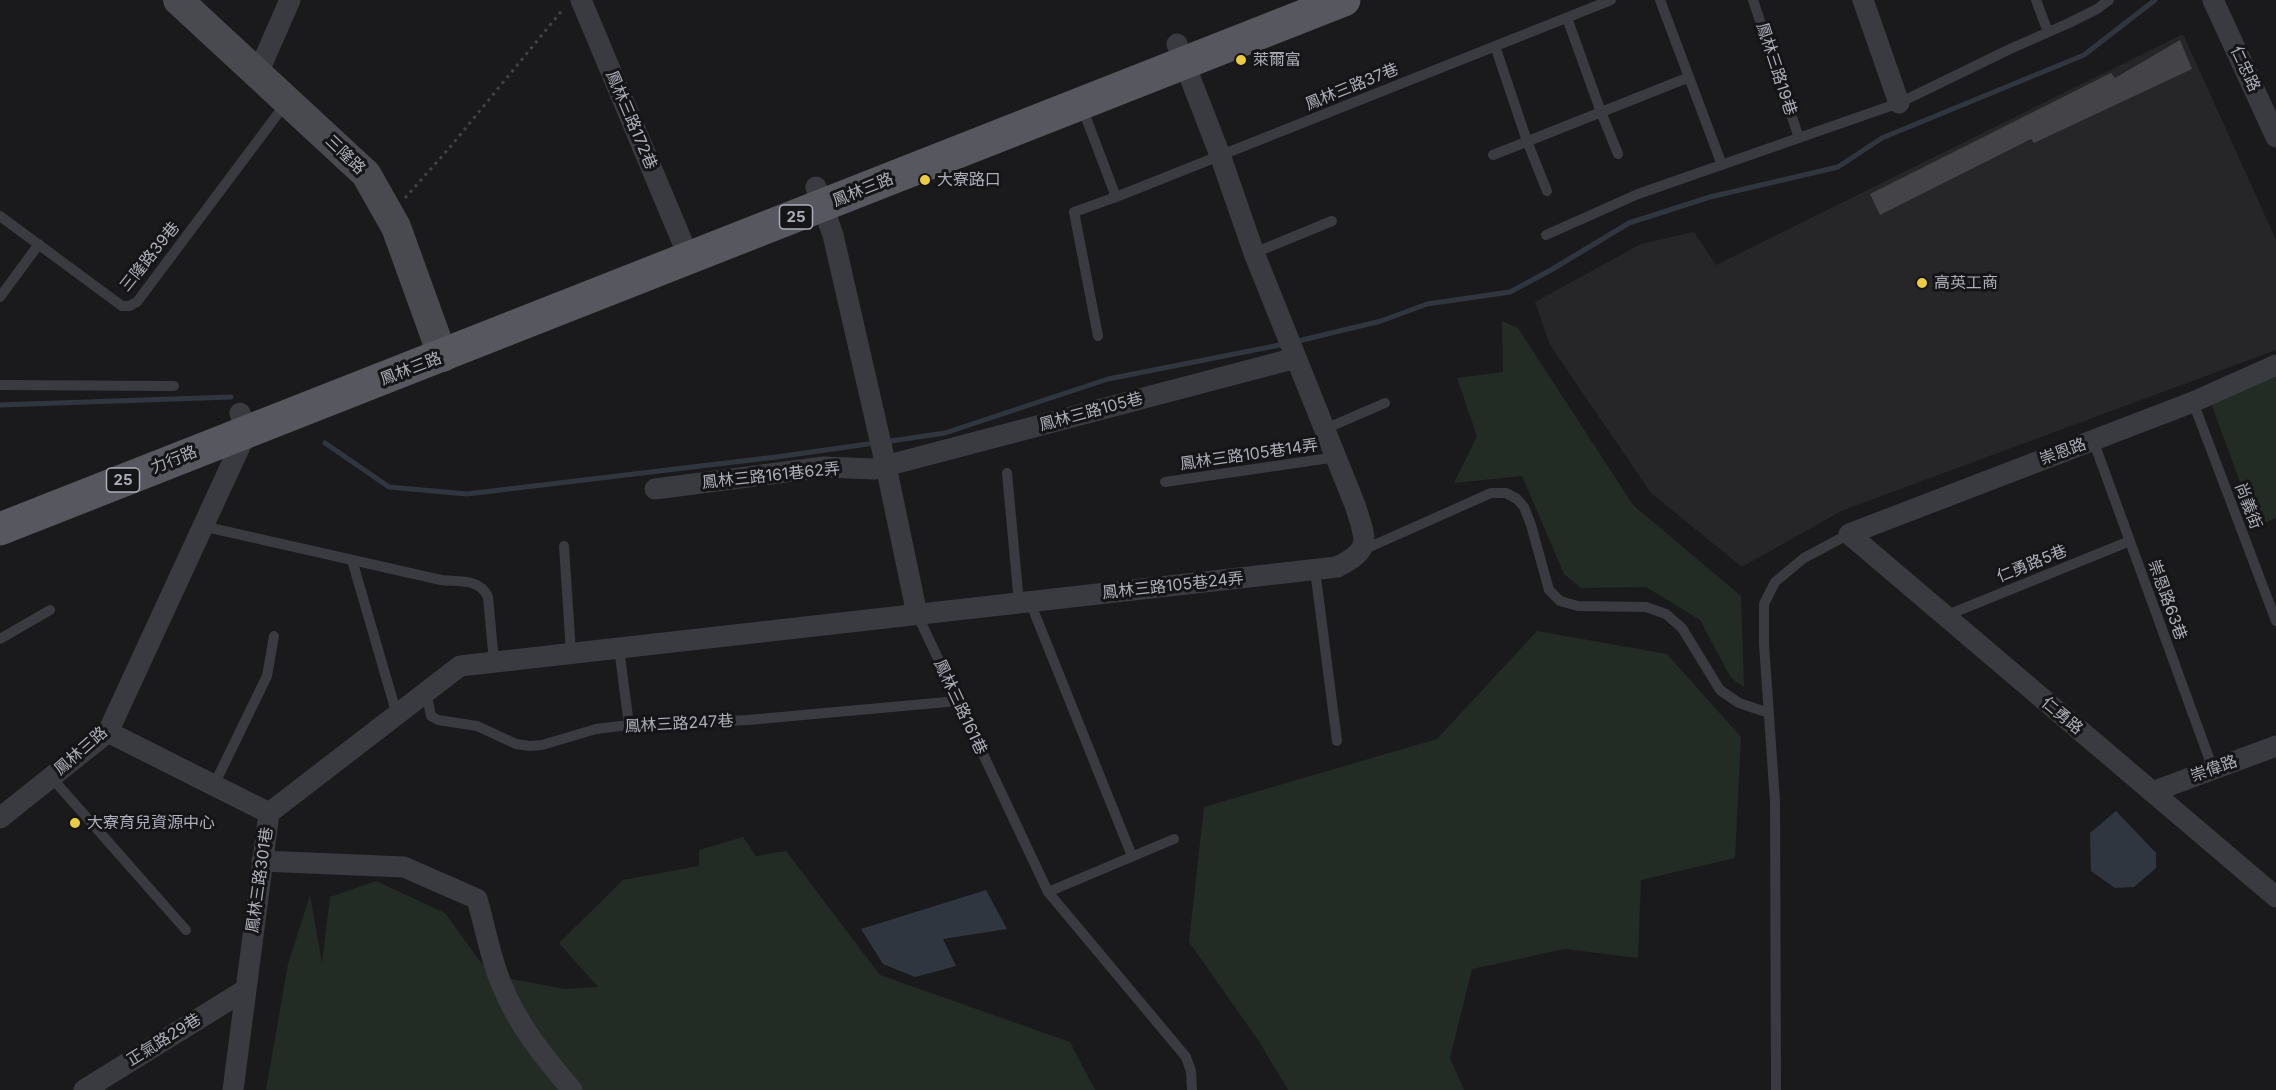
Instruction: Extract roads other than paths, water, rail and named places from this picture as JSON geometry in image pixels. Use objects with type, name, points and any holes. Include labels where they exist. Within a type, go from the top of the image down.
[{"type":"main road","name":"鳳林三路","points":[[439,348],[682,241],[819,196],[1081,104],[1289,0]]},
{"type":"main road","name":"鳳林三路","points":[[243,422],[439,348],[1181,54],[1344,0]]},
{"type":"main road","name":"力行路","points":[[0,508],[243,422]]},
{"type":"main road","name":"力行路","points":[[0,529],[243,422]]},
{"type":"street","name":"三隆路","points":[[178,0],[366,174],[396,227],[439,348]]},
{"type":"street","points":[[258,73],[290,0]]},
{"type":"street","points":[[1863,0],[1899,103]]},
{"type":"street","name":"仁忠路","points":[[2213,0],[2276,135]]},
{"type":"street","name":"鳳林三路172巷","points":[[573,3],[682,241]]},
{"type":"street","points":[[1181,54],[1220,155],[1254,254],[1337,458],[1364,533],[1363,550]]},
{"type":"street","points":[[819,196],[833,235],[885,461],[917,614]]},
{"type":"street","name":"鳳林三路105巷","points":[[885,461],[1292,348]]},
{"type":"street","name":"崇恩路","points":[[1849,534],[2193,402],[2276,365]]},
{"type":"street","name":"鳳林三路","points":[[0,818],[108,732],[202,526],[243,422]]},
{"type":"street","name":"鳳林三路161巷62弄","points":[[655,489],[824,467],[874,469],[885,461]]},
{"type":"street","name":"仁勇路","points":[[1849,534],[2276,897]]},
{"type":"street","name":"鳳林三路105巷24弄","points":[[1025,602],[1337,567],[1354,559],[1363,550]]},
{"type":"street","points":[[269,813],[460,666],[1025,602]]},
{"type":"street","name":"鳳林三路301巷","points":[[108,732],[269,813],[233,1090]]},
{"type":"street","name":"崇偉路","points":[[2152,792],[2276,746]]},
{"type":"street","points":[[262,861],[404,867],[477,899],[500,982],[515,1015],[538,1049],[572,1090]]},
{"type":"street","name":"正氣路29巷","points":[[84,1090],[245,990]]},
{"type":"lane","name":"鳳林三路37巷","points":[[1220,155],[1611,0]]},
{"type":"lane","points":[[1660,0],[1687,78],[1722,165]]},
{"type":"lane","name":"鳳林三路19巷","points":[[1753,0],[1799,138]]},
{"type":"lane","points":[[2036,0],[2048,32]]},
{"type":"lane","points":[[1546,235],[1638,194],[1899,103],[2097,9],[2109,0]]},
{"type":"lane","points":[[1567,18],[1618,154]]},
{"type":"lane","points":[[1495,46],[1527,141],[1547,191]]},
{"type":"lane","points":[[1493,155],[1687,78]]},
{"type":"lane","name":"三隆路39巷","points":[[0,216],[122,306],[129,306],[137,302],[288,100]]},
{"type":"lane","points":[[1081,104],[1116,197]]},
{"type":"lane","points":[[1098,336],[1074,212],[1220,155]]},
{"type":"lane","points":[[1254,254],[1332,221]]},
{"type":"lane","points":[[0,297],[39,244]]},
{"type":"lane","points":[[0,385],[174,386]]},
{"type":"lane","name":"尚義街","points":[[2193,402],[2276,621]]},
{"type":"lane","points":[[1325,429],[1385,403]]},
{"type":"lane","name":"崇恩路63巷","points":[[2093,440],[2213,770]]},
{"type":"lane","name":"鳳林三路105巷14弄","points":[[1164,482],[1337,458]]},
{"type":"lane","points":[[1007,473],[1025,602],[1132,856]]},
{"type":"lane","points":[[1363,550],[1491,493],[1506,493],[1517,499],[1524,507],[1549,590],[1560,601],[1578,606],[1646,607],[1666,614],[1682,628],[1720,690],[1739,703],[1769,713]]},
{"type":"lane","points":[[202,526],[441,580],[477,583],[485,589],[488,597],[494,662]]},
{"type":"lane","points":[[1776,1090],[1775,802],[1764,604],[1775,582],[1804,558],[1849,534]]},
{"type":"lane","name":"仁勇路5巷","points":[[1945,616],[2130,541]]},
{"type":"lane","points":[[564,546],[571,654]]},
{"type":"lane","points":[[352,560],[397,715]]},
{"type":"lane","points":[[1315,570],[1337,741]]},
{"type":"lane","points":[[0,639],[50,610]]},
{"type":"lane","name":"鳳林三路161巷","points":[[917,614],[1048,892],[1186,1057],[1191,1071],[1192,1090]]},
{"type":"lane","points":[[214,785],[267,676],[274,636]]},
{"type":"lane","points":[[619,648],[629,725]]},
{"type":"lane","name":"鳳林三路247巷","points":[[426,693],[431,716],[438,720],[477,726],[516,744],[542,745],[596,729],[629,725],[748,720],[958,701]]},
{"type":"lane","name":"鳳林三路","points":[[51,777],[186,930]]},
{"type":"lane","points":[[1048,892],[1174,839]]},
{"type":"waterway","points":[[1294,342],[1381,321],[1427,304],[1510,292],[1629,223],[1710,197],[1838,167],[1882,138],[2084,55],[2155,0]]},
{"type":"waterway","points":[[884,442],[945,433],[1108,379],[1285,344]]},
{"type":"waterway","points":[[0,405],[231,397]]},
{"type":"waterway","points":[[325,443],[389,487],[467,494],[875,443]]},
{"type":"place","name":"萊爾富","points":[[1241,60]]},
{"type":"place","name":"大寮路口","points":[[925,180]]},
{"type":"place","name":"高英工商","points":[[1922,283]]},
{"type":"place","name":"大寮育兒資源中心","points":[[75,823]]}]
